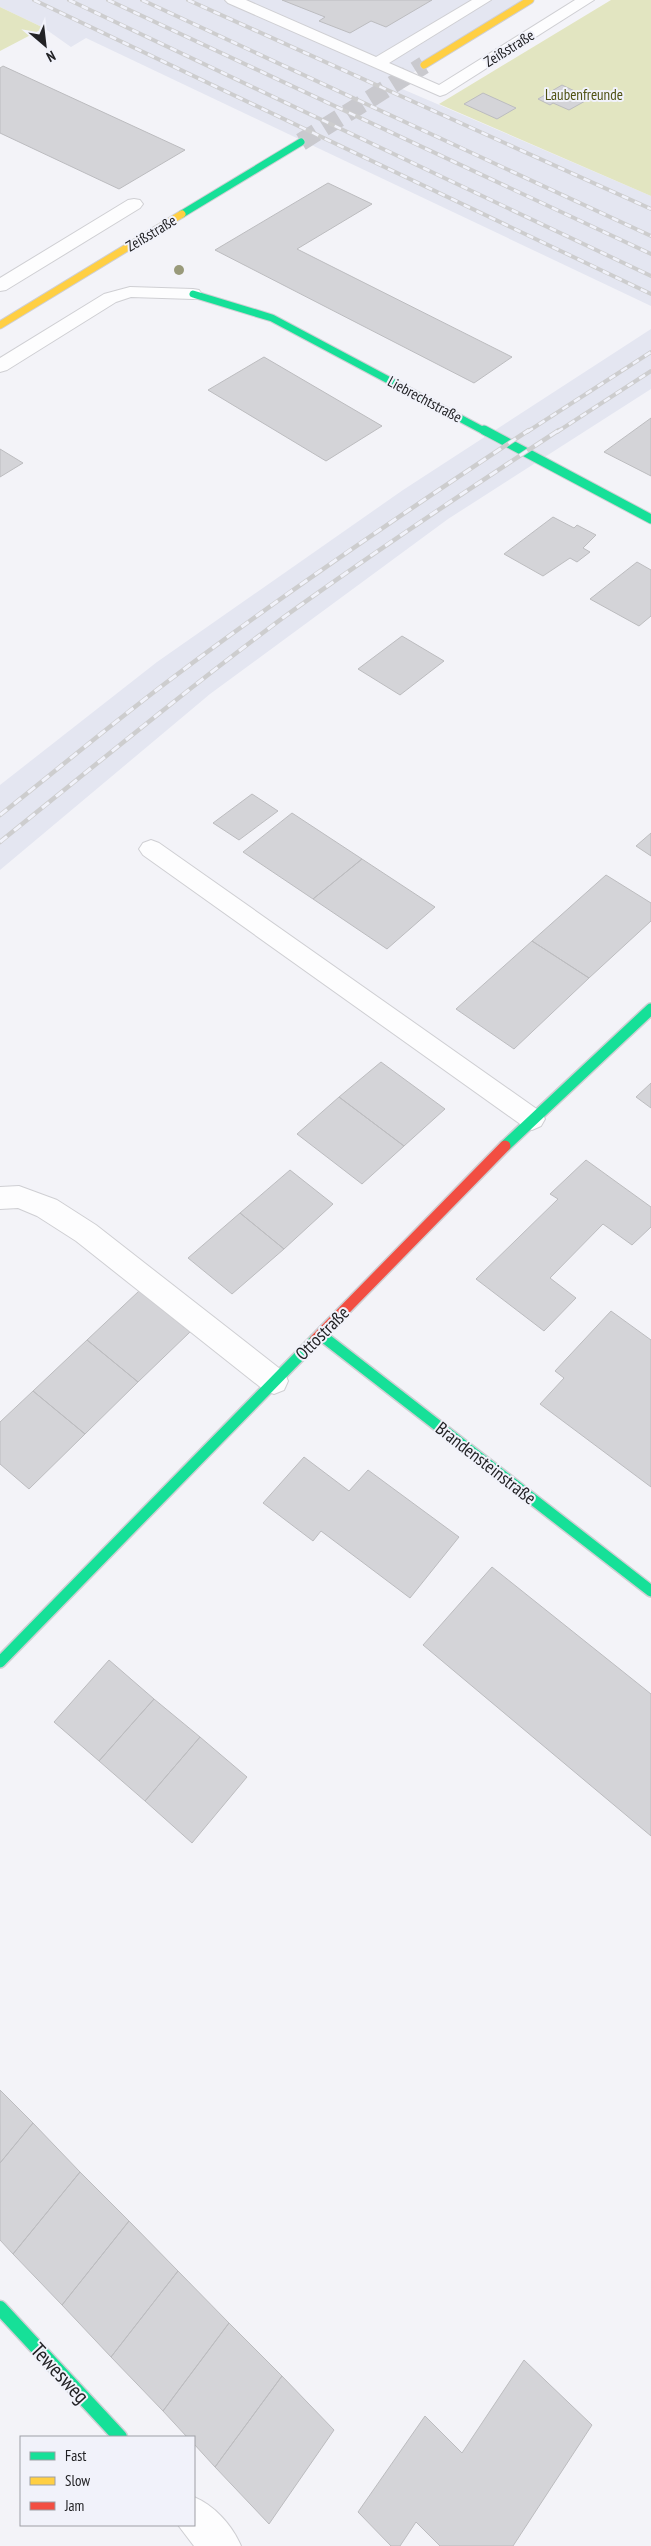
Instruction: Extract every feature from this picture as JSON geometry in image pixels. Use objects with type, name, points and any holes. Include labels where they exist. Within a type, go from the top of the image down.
[{"type":"street","name":"Zeißstraße","points":[[233,0],[440,91],[586,0]]},
{"type":"street","points":[[376,64],[483,0]]},
{"type":"street","name":"Zeißstraße","points":[[424,65],[530,0]]},
{"type":"street","name":"Zeißstraße","points":[[0,325],[301,142]]},
{"type":"street","name":"Zeißstraße","points":[[0,286],[134,204]]},
{"type":"street","points":[[0,366],[110,298],[130,292],[193,294]]},
{"type":"street","name":"Liebrechtstraße","points":[[193,294],[272,318],[651,519]]},
{"type":"street","points":[[151,849],[532,1119]]},
{"type":"street","name":"Ottostraße","points":[[0,1662],[532,1119],[651,1009]]},
{"type":"street","points":[[0,1198],[19,1197],[48,1208],[86,1233],[274,1381]]},
{"type":"street","name":"Brandensteinstraße","points":[[321,1335],[651,1591]]},
{"type":"street","name":"Tewesweg","points":[[0,2308],[119,2436]]},
{"type":"street","points":[[195,2518],[221,2546]]},
{"type":"shaded area","points":[[0,0],[530,0],[393,85],[651,196],[651,306],[86,38],[71,47],[44,28],[0,7]]},
{"type":"shaded area","points":[[651,329],[651,389],[448,519],[210,694],[0,870],[0,785],[157,662],[403,490]]},
{"type":"green space","name":"Laubenfreunde","points":[[611,0],[651,0],[651,196],[439,104]]},
{"type":"green space","points":[[0,7],[44,28],[0,51]]},
{"type":"building","points":[[282,0],[432,0],[386,27],[371,21],[350,33],[319,21],[325,17]]},
{"type":"building","points":[[3,66],[185,150],[119,189],[0,133],[0,68]]},
{"type":"building","points":[[562,85],[581,94],[578,96],[587,100],[569,110],[553,103],[550,105],[538,99]]},
{"type":"building","points":[[483,93],[516,108],[497,119],[464,104]]},
{"type":"building","points":[[328,183],[372,204],[297,249],[512,357],[474,383],[215,250]]},
{"type":"building","points":[[264,357],[382,426],[326,461],[208,390]]},
{"type":"building","points":[[651,418],[651,476],[604,452]]},
{"type":"building","points":[[0,449],[23,463],[0,477]]},
{"type":"building","points":[[553,517],[574,528],[577,525],[596,535],[583,548],[590,552],[577,562],[570,558],[543,576],[504,554]]},
{"type":"building","points":[[637,562],[651,570],[651,616],[639,626],[590,599]]},
{"type":"building","points":[[402,636],[444,661],[400,695],[358,669]]},
{"type":"building","points":[[252,794],[278,811],[239,840],[213,823]]},
{"type":"building","points":[[292,813],[362,859],[313,899],[243,852]]},
{"type":"building","points":[[651,833],[651,856],[636,846]]},
{"type":"building","points":[[362,859],[435,907],[387,949],[313,899]]},
{"type":"building","points":[[606,875],[651,903],[651,921],[589,978],[532,941]]},
{"type":"building","points":[[532,941],[589,978],[514,1049],[456,1009]]},
{"type":"building","points":[[381,1062],[445,1109],[404,1146],[339,1097]]},
{"type":"building","points":[[651,1083],[651,1108],[636,1097]]},
{"type":"building","points":[[339,1097],[404,1146],[362,1184],[297,1134]]},
{"type":"building","points":[[586,1160],[651,1207],[651,1227],[632,1245],[603,1224],[550,1278],[576,1298],[544,1331],[476,1279],[558,1199],[550,1194]]},
{"type":"building","points":[[290,1170],[333,1204],[284,1249],[240,1213]]},
{"type":"building","points":[[240,1213],[284,1249],[232,1294],[188,1258]]},
{"type":"building","points":[[139,1291],[190,1332],[138,1382],[87,1340]]},
{"type":"building","points":[[611,1311],[651,1340],[651,1487],[540,1404],[564,1378],[555,1371]]},
{"type":"building","points":[[87,1340],[138,1382],[85,1434],[33,1391]]},
{"type":"building","points":[[33,1391],[85,1434],[29,1489],[0,1464],[0,1422]]},
{"type":"building","points":[[304,1457],[349,1491],[368,1470],[459,1537],[410,1598],[321,1531],[313,1541],[263,1503]]},
{"type":"building","points":[[492,1567],[651,1694],[651,1836],[423,1645]]},
{"type":"building","points":[[109,1660],[154,1699],[99,1761],[54,1722]]},
{"type":"building","points":[[154,1699],[200,1737],[145,1801],[99,1761]]},
{"type":"building","points":[[200,1737],[247,1777],[192,1843],[145,1801]]},
{"type":"building","points":[[0,2090],[33,2123],[0,2163]]},
{"type":"building","points":[[33,2123],[80,2172],[13,2254],[0,2240],[0,2163]]},
{"type":"building","points":[[80,2172],[129,2221],[62,2305],[13,2254]]},
{"type":"building","points":[[129,2221],[178,2271],[111,2357],[62,2305]]},
{"type":"building","points":[[178,2271],[229,2323],[163,2411],[111,2357]]},
{"type":"building","points":[[229,2323],[282,2376],[215,2467],[195,2445],[195,2436],[186,2436],[163,2411]]},
{"type":"building","points":[[524,2360],[592,2425],[513,2546],[440,2546],[416,2522],[400,2546],[391,2546],[358,2512],[425,2416],[462,2453]]},
{"type":"building","points":[[282,2376],[334,2430],[269,2524],[215,2467]]},
{"type":"tunnel","points":[[301,142],[424,65]]},
{"type":"railway","points":[[34,0],[651,294]]},
{"type":"railway","points":[[69,0],[651,276]]},
{"type":"railway","points":[[108,0],[651,254]]},
{"type":"railway","points":[[142,0],[651,236]]},
{"type":"railway","points":[[188,0],[651,209]]},
{"type":"railway","points":[[527,432],[651,352]]},
{"type":"railway","points":[[557,432],[651,371]]},
{"type":"railway","points":[[0,815],[130,710],[218,644],[350,550],[529,430]]},
{"type":"railway","points":[[0,842],[176,700],[284,617],[420,522],[559,430]]},
{"type":"traffic: fast","points":[[182,214],[301,142]]},
{"type":"traffic: fast","points":[[193,294],[272,318],[651,519]]},
{"type":"traffic: fast","points":[[505,1146],[651,1009]]},
{"type":"traffic: fast","points":[[321,1335],[651,1591]]},
{"type":"traffic: fast","points":[[0,1662],[315,1340]]},
{"type":"traffic: fast","points":[[0,2308],[119,2436]]},
{"type":"traffic: slow","points":[[424,65],[530,0]]},
{"type":"traffic: slow","points":[[0,325],[182,214]]},
{"type":"traffic: jam","points":[[315,1340],[505,1146]]}]
